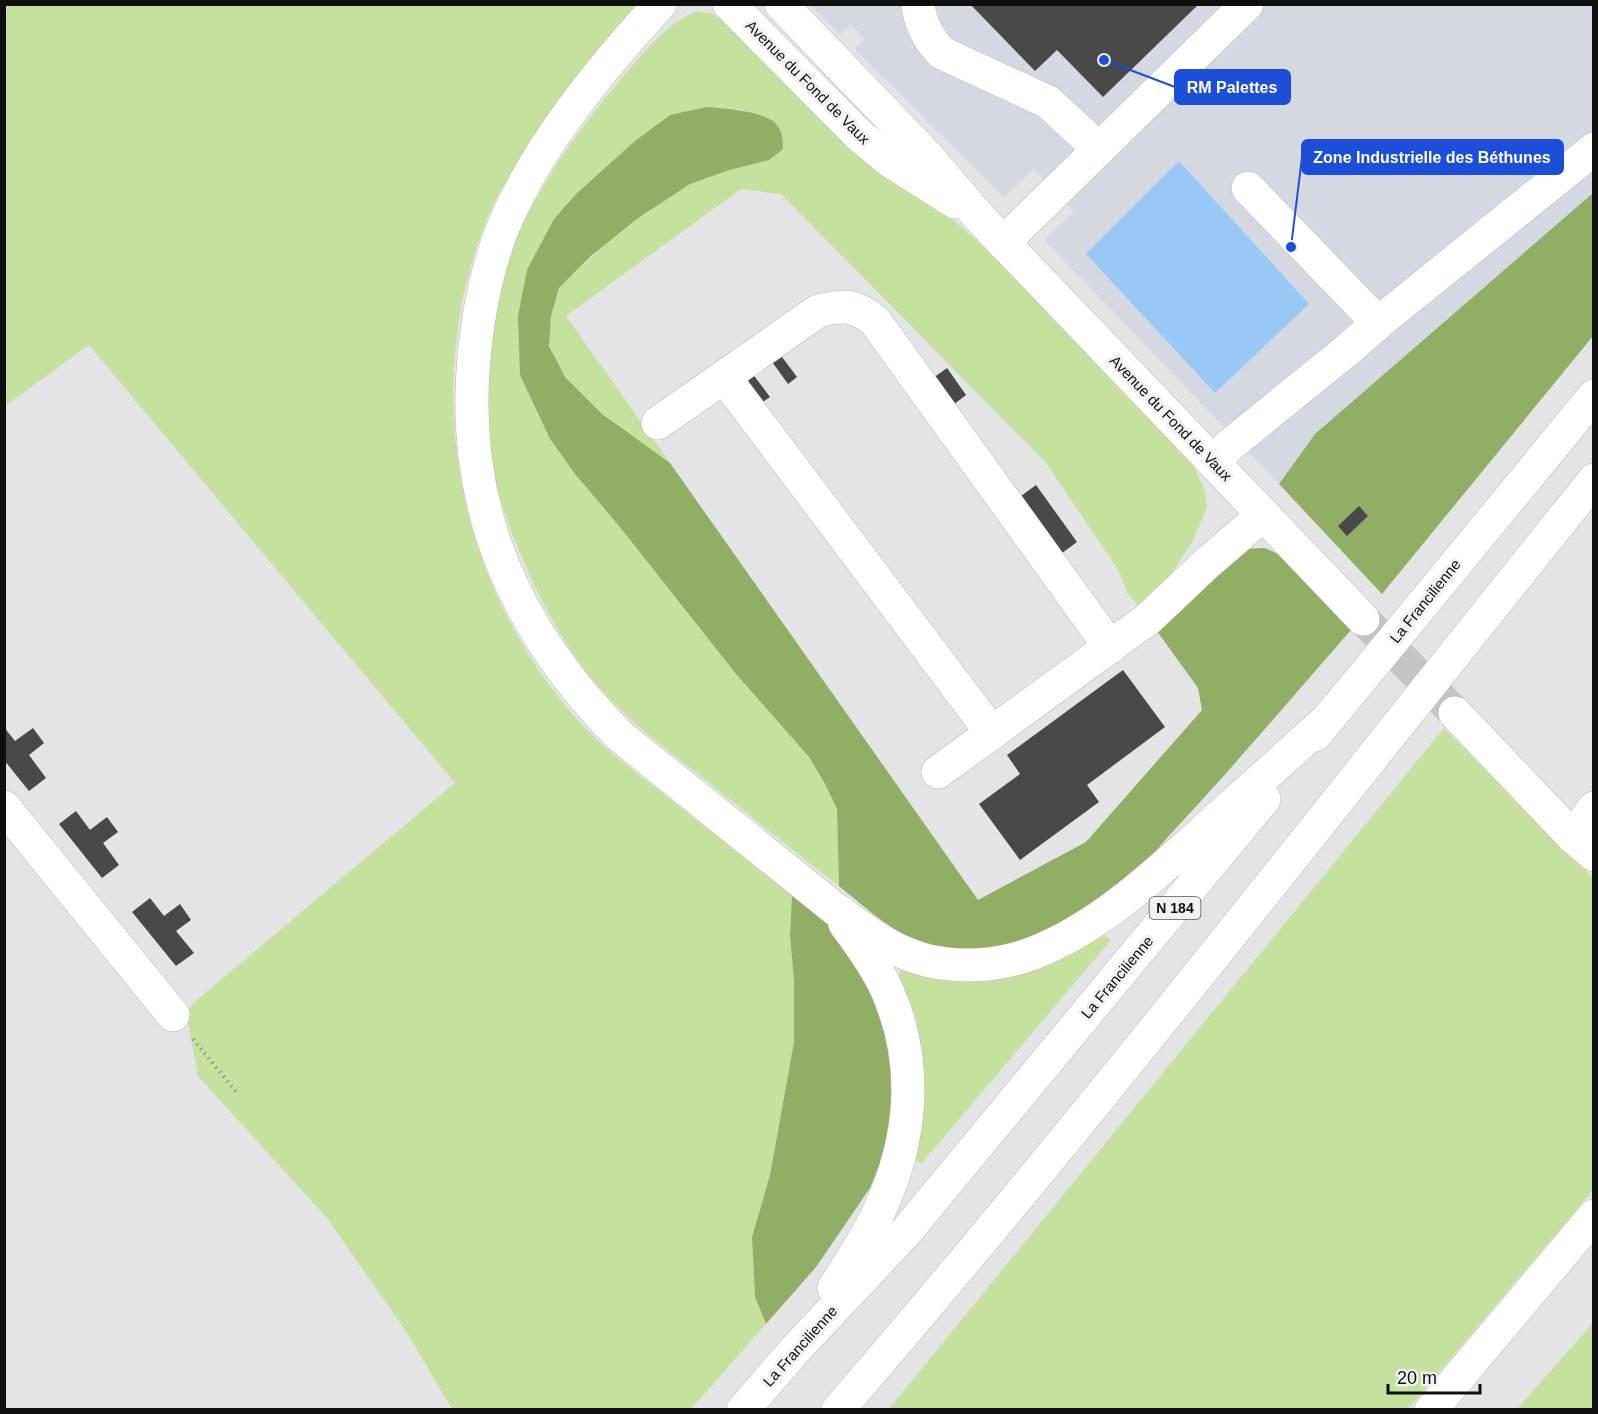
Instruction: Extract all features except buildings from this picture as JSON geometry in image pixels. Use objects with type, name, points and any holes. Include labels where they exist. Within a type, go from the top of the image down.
[{"type":"main road","points":[[660,4],[630,38],[554,137],[525,183],[504,226],[491,265],[477,321],[472,374],[472,429],[476,471],[487,520],[502,564],[518,599],[562,671],[591,706],[620,736],[834,908],[898,950],[927,961],[956,965],[995,964],[1031,954],[1067,938],[1121,902],[1178,854],[1329,718]]},
{"type":"main road","name":"Avenue du Fond de Vaux","points":[[729,4],[874,147],[909,174],[979,217]]},
{"type":"main road","name":"Avenue du Fond de Vaux","points":[[781,4],[927,156],[1003,243],[1363,619]]},
{"type":"main road","points":[[918,4],[924,30],[942,53],[1048,102],[1099,149]]},
{"type":"main road","points":[[1003,243],[1247,4]]},
{"type":"main road","points":[[1213,462],[1230,445],[1378,323],[1593,149]]},
{"type":"main road","points":[[1248,188],[1378,323]]},
{"type":"main road","points":[[658,423],[818,311],[840,306],[863,311],[875,321],[1110,647]]},
{"type":"main road","points":[[724,377],[992,733]]},
{"type":"main road","name":"La Francilienne","points":[[743,1410],[794,1351],[905,1233],[1170,914],[1593,396]]},
{"type":"main road","points":[[838,1410],[1010,1206],[1211,959],[1593,480]]},
{"type":"main road","points":[[938,772],[1148,619],[1205,565],[1263,515]]},
{"type":"main road","points":[[1455,713],[1587,851]]},
{"type":"main road","points":[[4,807],[173,1016]]},
{"type":"main road","points":[[1587,851],[1593,808]]},
{"type":"main road","points":[[794,1351],[870,1229],[893,1179],[907,1120],[909,1090],[899,1022],[868,955],[834,908]]},
{"type":"main road","points":[[863,1410],[1010,1206]]},
{"type":"main road","points":[[1431,1410],[1593,1216]]},
{"type":"path","points":[[173,1016],[236,1092]]},
{"type":"shaded area","points":[[810,5],[1593,5],[1593,193],[1315,434],[1279,484],[1044,240],[1074,212],[1033,169],[1004,197],[855,49],[864,39],[851,24],[840,34]]},
{"type":"green space","points":[[5,5],[640,5],[556,106],[526,149],[493,205],[469,272],[456,341],[454,411],[461,480],[478,548],[505,613],[541,674],[586,729],[604,746],[792,896],[790,935],[794,981],[794,1042],[770,1175],[752,1237],[755,1297],[766,1324],[691,1409],[452,1409],[407,1333],[327,1218],[198,1076],[187,1017],[191,1005],[455,783],[89,345],[5,406]]},
{"type":"green space","points":[[694,12],[711,13],[728,24],[983,246],[1192,463],[1204,488],[1207,508],[1193,540],[1162,589],[1141,609],[1127,592],[1118,569],[1046,463],[781,194],[741,189],[566,316],[670,463],[618,427],[584,397],[558,365],[549,341],[551,318],[557,295],[564,283],[615,236],[644,213],[675,193],[709,176],[769,160],[744,110],[706,107],[670,115],[635,141],[577,193],[520,374],[550,439],[575,474],[736,674],[809,757],[837,809],[839,886],[649,736],[592,679],[558,630],[531,578],[507,520],[491,460],[487,381],[492,327],[503,274],[518,233],[555,168],[604,99],[657,39],[674,24]]},
{"type":"green space","points":[[706,107],[742,111],[768,118],[777,125],[780,131],[783,149],[769,160],[729,170],[690,184],[638,218],[591,256],[559,288],[551,316],[549,346],[565,377],[602,414],[670,463],[978,900],[1086,842],[1202,710],[1198,688],[1154,627],[1239,549],[1265,548],[1282,556],[1351,630],[1131,877],[1102,902],[1042,933],[1020,941],[975,949],[952,949],[930,945],[893,928],[839,886],[837,809],[809,757],[736,674],[575,474],[550,439],[520,375],[518,316],[527,270],[554,219],[577,193],[635,141],[670,115]]},
{"type":"green space","points":[[1593,193],[1593,336],[1382,594],[1279,484],[1315,434]]},
{"type":"green space","points":[[1444,728],[1593,878],[1593,1190],[1408,1409],[888,1410]]},
{"type":"green space","points":[[792,896],[833,927],[862,968],[887,1040],[893,1089],[891,1135],[870,1188],[816,1267],[766,1324],[755,1297],[752,1237],[770,1175],[794,1042],[794,981],[790,935]]},
{"type":"green space","points":[[1101,933],[1111,940],[922,1163],[915,1160],[924,1108],[923,1063],[916,1017],[898,976],[903,968]]},
{"type":"green space","points":[[1593,1323],[1593,1409],[1517,1409]]},
{"type":"water","points":[[1179,161],[1309,304],[1215,393],[1086,254]]},
{"type":"tunnel","points":[[1363,619],[1455,713]]},
{"type":"place","name":"RM Palettes","points":[[1104,60]]},
{"type":"place","name":"Zone Industrielle des Béthunes","points":[[1291,247]]}]
